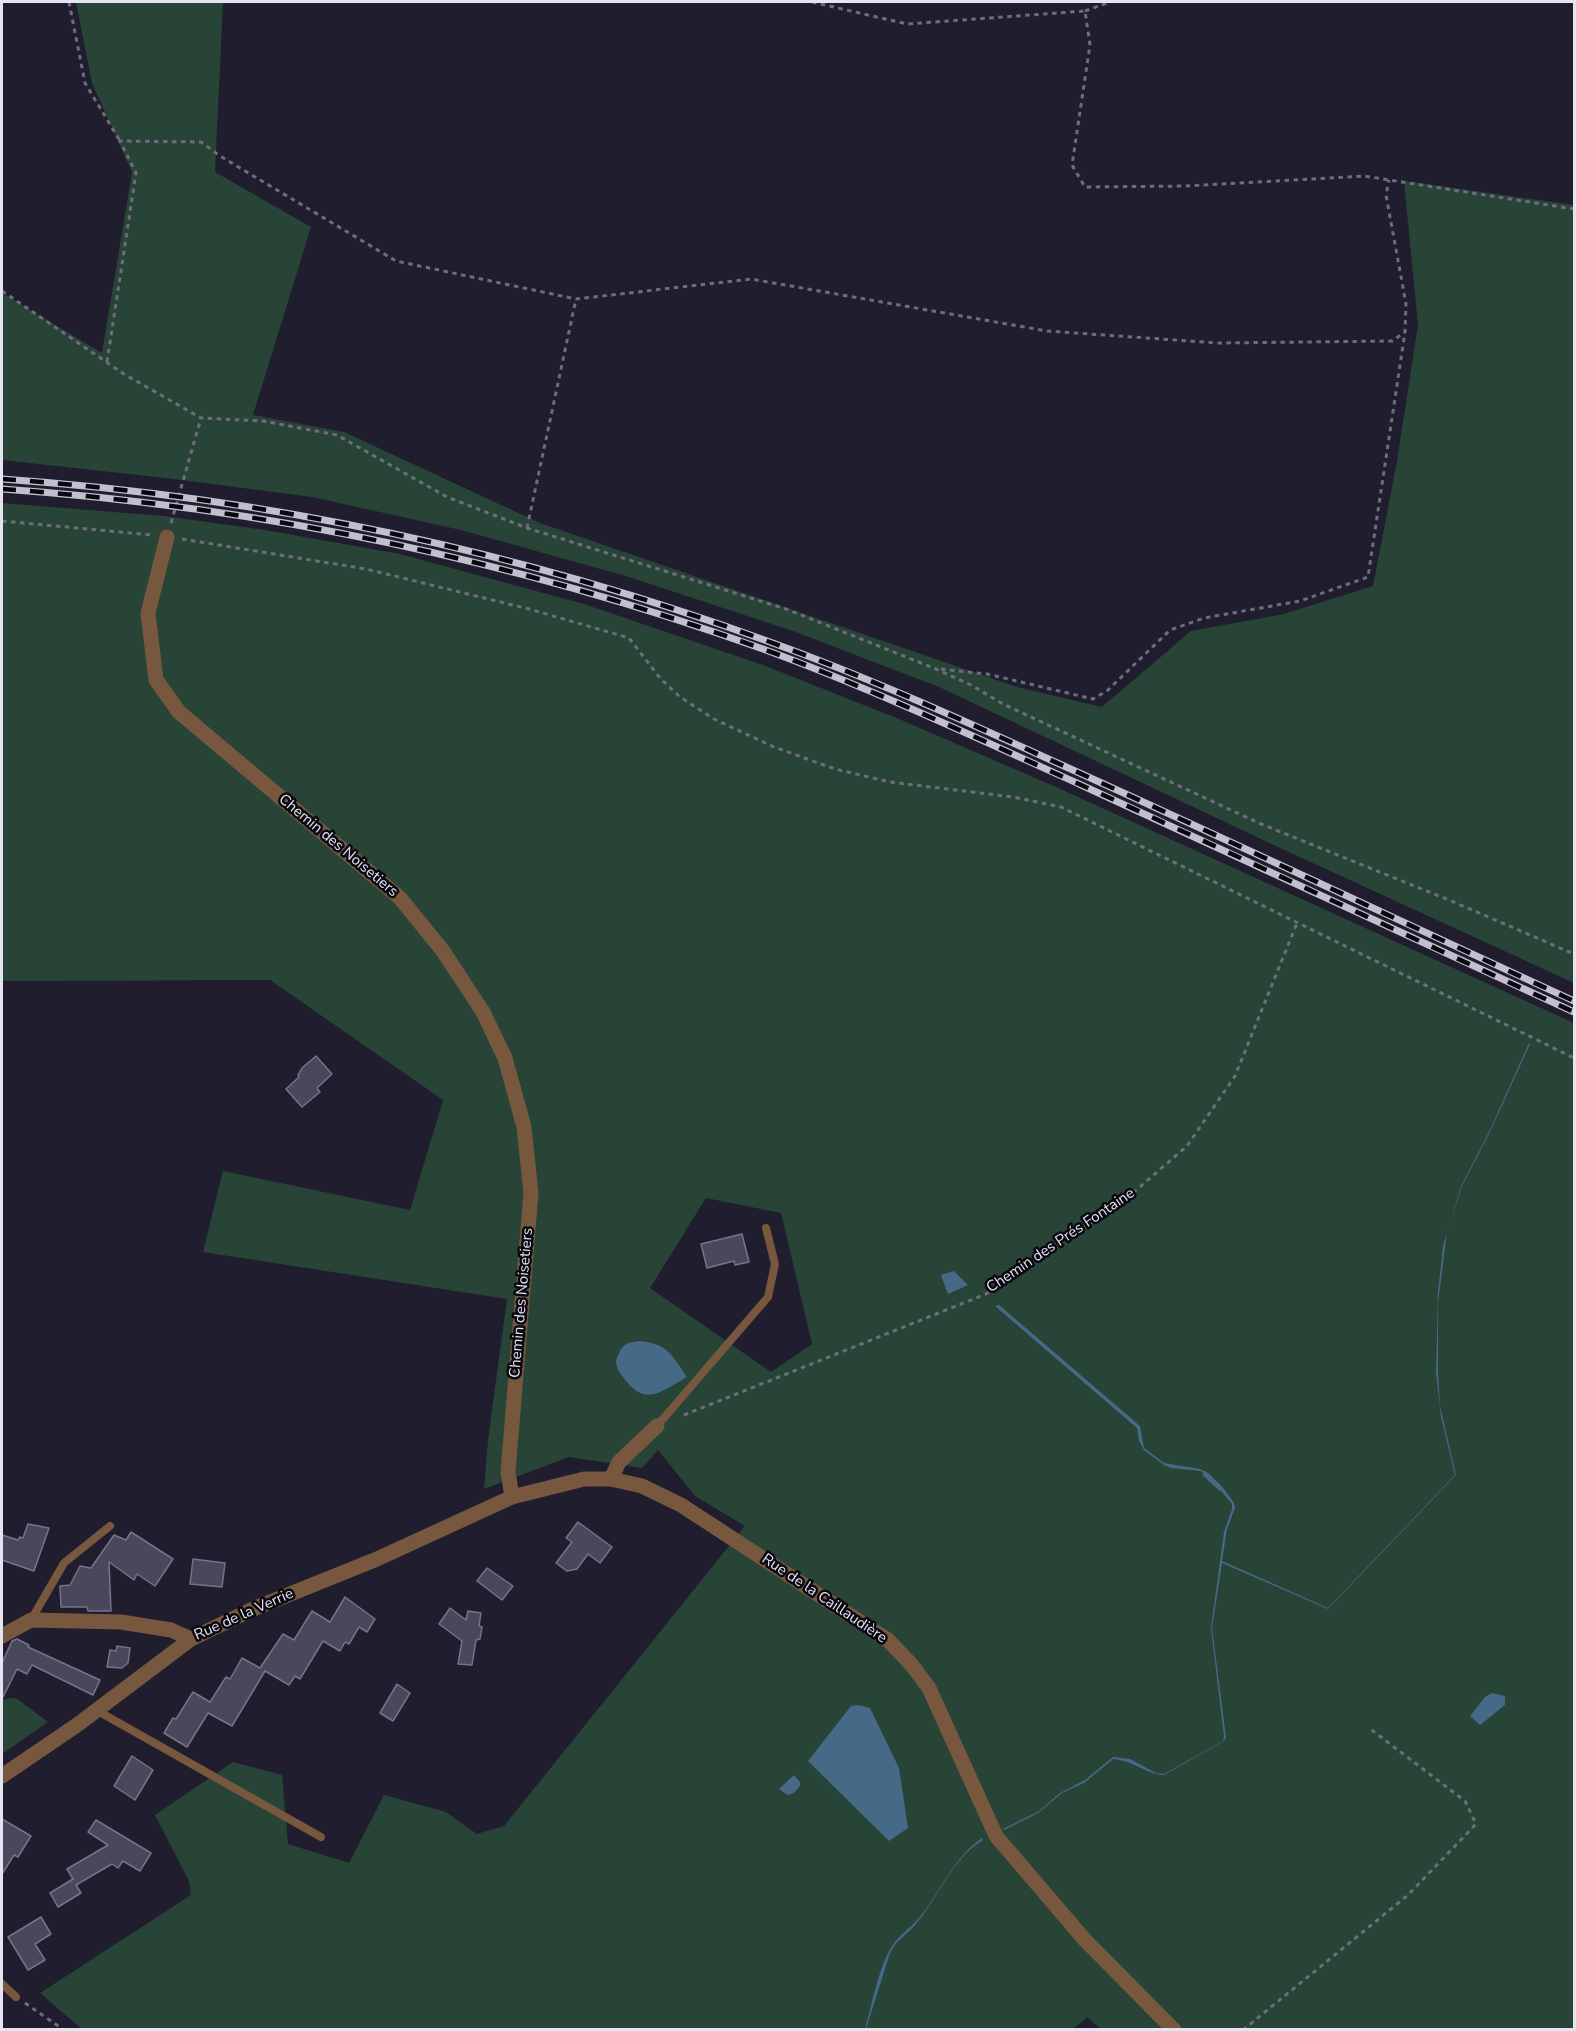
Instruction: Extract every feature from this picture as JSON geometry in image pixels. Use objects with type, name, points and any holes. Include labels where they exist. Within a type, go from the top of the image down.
[{"type":"street","name":"Chemin des Noisetiers","points":[[167,537],[148,614],[156,680],[179,712],[400,898],[443,951],[483,1012],[505,1058],[524,1127],[531,1193],[508,1472],[512,1497]]},
{"type":"street","points":[[611,1479],[619,1462],[657,1426]]},
{"type":"street","name":"Rue de la Caillaudière","points":[[512,1497],[584,1479],[611,1479],[642,1486],[681,1505],[888,1640],[911,1664],[929,1688],[996,1836],[1084,1940],[1174,2030]]},
{"type":"street","name":"Rue de la Verrie","points":[[2,1776],[191,1639],[253,1609],[377,1559],[512,1497]]},
{"type":"street","points":[[2,1636],[31,1620],[121,1622],[171,1630],[191,1639]]},
{"type":"lane","points":[[657,1426],[768,1297],[776,1264],[766,1228]]},
{"type":"lane","points":[[31,1620],[64,1563],[110,1526]]},
{"type":"lane","points":[[96,1710],[321,1837]]},
{"type":"lane","points":[[2,1984],[16,1997]]},
{"type":"path","points":[[69,2],[84,83],[120,141],[136,173],[107,363]]},
{"type":"path","points":[[812,2],[907,24],[1085,11],[1110,2]]},
{"type":"path","points":[[1085,11],[1090,45],[1072,165],[1085,186],[1186,186],[1364,176],[1575,209]]},
{"type":"path","points":[[120,141],[201,142],[220,156],[396,261],[576,299],[751,279],[1047,331],[1218,343],[1392,340],[1405,332]]},
{"type":"path","points":[[936,669],[987,674],[1093,699],[1108,690],[1170,630],[1204,618],[1300,601],[1368,577],[1405,332],[1406,304],[1386,195],[1389,180]]},
{"type":"path","points":[[2,291],[107,363],[201,418],[263,421],[337,435],[447,497],[528,528],[786,609],[936,669],[1004,704],[1261,824],[1575,954]]},
{"type":"path","points":[[528,528],[576,299]]},
{"type":"path","points":[[167,537],[201,418]]},
{"type":"path","points":[[2,521],[167,537],[366,569],[530,609],[628,638],[660,678],[680,697],[714,719],[774,747],[835,769],[890,782],[1013,797],[1061,807],[1575,1058]]},
{"type":"path","name":"Chemin des Prés Fontaine","points":[[657,1426],[986,1294],[1126,1199],[1186,1146],[1235,1076],[1297,923]]},
{"type":"path","points":[[1243,2030],[1408,1895],[1476,1824],[1465,1801],[1369,1728]]},
{"type":"path","points":[[16,1997],[64,2030]]},
{"type":"green space","points":[[76,2],[223,2],[215,172],[311,227],[253,415],[344,432],[540,523],[1017,687],[1102,707],[1191,631],[1284,614],[1373,586],[1397,461],[1418,325],[1404,181],[1574,205],[1574,983],[939,687],[793,631],[629,577],[461,530],[312,497],[2,460],[2,293],[102,353],[132,172],[92,83]]},
{"type":"green space","points":[[2,503],[164,516],[265,530],[400,554],[584,604],[763,665],[899,719],[1056,787],[1574,1023],[1574,2029],[1102,2030],[1087,2017],[1072,2030],[83,2030],[40,1993],[191,1895],[189,1881],[155,1815],[233,1762],[282,1775],[288,1844],[349,1863],[384,1795],[446,1812],[477,1834],[504,1826],[745,1526],[695,1496],[658,1450],[642,1468],[569,1457],[484,1489],[488,1440],[507,1299],[203,1252],[223,1171],[410,1210],[443,1100],[270,980],[2,981]],"holes":[[[706,1198],[781,1213],[812,1344],[771,1372],[650,1288]]]},
{"type":"green space","points":[[16,1698],[48,1722],[2,1754],[2,1699]]},
{"type":"water","points":[[1529,1043],[1489,1134],[1462,1186],[1450,1224],[1461,1186],[1489,1132]]},
{"type":"water","points":[[1447,1233],[1438,1303],[1438,1373],[1440,1406],[1456,1475],[1328,1609],[1222,1563],[1212,1628],[1226,1737],[1224,1741],[1164,1775],[1151,1772],[1120,1760],[1113,1759],[1084,1783],[1062,1793],[1038,1813],[1004,1830],[1039,1811],[1060,1793],[1085,1780],[1113,1757],[1130,1759],[1156,1773],[1164,1774],[1223,1741],[1211,1628],[1224,1532],[1232,1504],[1214,1482],[1201,1471],[1171,1468],[1144,1450],[1139,1441],[1137,1428],[995,1306],[999,1305],[1140,1426],[1144,1448],[1164,1463],[1200,1469],[1208,1473],[1224,1489],[1235,1508],[1227,1529],[1222,1561],[1328,1608],[1455,1475],[1441,1417],[1436,1373],[1438,1293],[1443,1246]]},
{"type":"water","points":[[954,1271],[968,1285],[948,1294],[941,1275]]},
{"type":"water","points":[[639,1341],[663,1347],[673,1356],[687,1377],[664,1390],[649,1395],[634,1389],[620,1372],[616,1361],[624,1346]]},
{"type":"water","points":[[1492,1693],[1505,1696],[1505,1705],[1480,1725],[1470,1716],[1485,1697]]},
{"type":"water","points":[[851,1706],[870,1708],[899,1768],[908,1828],[889,1841],[808,1761]]},
{"type":"water","points":[[794,1775],[800,1782],[800,1786],[794,1793],[788,1795],[779,1789]]},
{"type":"water","points":[[982,1838],[983,1840],[972,1848],[953,1869],[933,1899],[955,1865],[963,1855]]},
{"type":"water","points":[[926,1909],[912,1929],[890,1953],[865,2029],[878,1980],[892,1946]]},
{"type":"building","points":[[316,1056],[332,1074],[317,1088],[320,1092],[302,1107],[286,1089],[299,1077],[302,1068]]},
{"type":"building","points":[[742,1234],[749,1262],[735,1265],[734,1261],[707,1268],[701,1244]]},
{"type":"building","points":[[578,1522],[612,1547],[600,1563],[588,1554],[577,1569],[567,1571],[556,1563],[572,1542],[566,1538]]},
{"type":"building","points":[[28,1524],[49,1528],[34,1571],[2,1560],[2,1535],[18,1540],[20,1537],[23,1538]]},
{"type":"building","points":[[131,1532],[173,1559],[155,1586],[137,1574],[134,1580],[109,1562],[111,1611],[88,1611],[87,1607],[61,1607],[60,1586],[70,1585],[80,1566],[91,1568],[114,1535],[126,1540]]},
{"type":"building","points":[[193,1559],[225,1563],[222,1587],[190,1584]]},
{"type":"building","points":[[487,1568],[513,1586],[502,1600],[477,1581]]},
{"type":"building","points":[[345,1597],[375,1619],[367,1632],[359,1627],[349,1644],[345,1642],[340,1651],[323,1641],[300,1679],[295,1676],[289,1685],[265,1671],[232,1726],[208,1713],[187,1747],[164,1733],[193,1692],[210,1702],[226,1677],[230,1679],[242,1658],[260,1668],[283,1634],[294,1640],[312,1611],[330,1622]]},
{"type":"building","points":[[450,1608],[466,1620],[468,1611],[481,1613],[480,1639],[476,1640],[472,1665],[458,1664],[462,1641],[439,1624]]},
{"type":"building","points":[[17,1639],[29,1645],[28,1647],[100,1680],[93,1695],[32,1665],[27,1674],[17,1669],[2,1699],[2,1663],[12,1641]]},
{"type":"building","points":[[117,1646],[130,1648],[128,1663],[122,1668],[107,1667],[110,1650],[116,1651]]},
{"type":"building","points":[[397,1684],[410,1693],[393,1721],[380,1713]]},
{"type":"building","points":[[132,1756],[153,1770],[135,1800],[114,1786]]},
{"type":"building","points":[[2,1819],[31,1836],[18,1857],[14,1855],[2,1874]]},
{"type":"building","points":[[96,1820],[151,1853],[140,1871],[123,1861],[118,1868],[112,1864],[76,1885],[81,1893],[58,1907],[50,1893],[73,1879],[67,1869],[108,1845],[88,1832]]},
{"type":"building","points":[[41,1917],[51,1934],[35,1944],[45,1960],[28,1970],[8,1937]]},
{"type":"waterway","points":[[1205,1474],[1220,1488]]},
{"type":"railway","points":[[2,479],[100,487],[198,499],[295,515],[488,556],[583,581],[677,610],[807,656],[955,717],[1574,1001]]},
{"type":"railway","points":[[2,489],[99,497],[292,524],[483,564],[577,589],[670,618],[803,664],[922,714],[1141,812],[1574,1012]]}]
